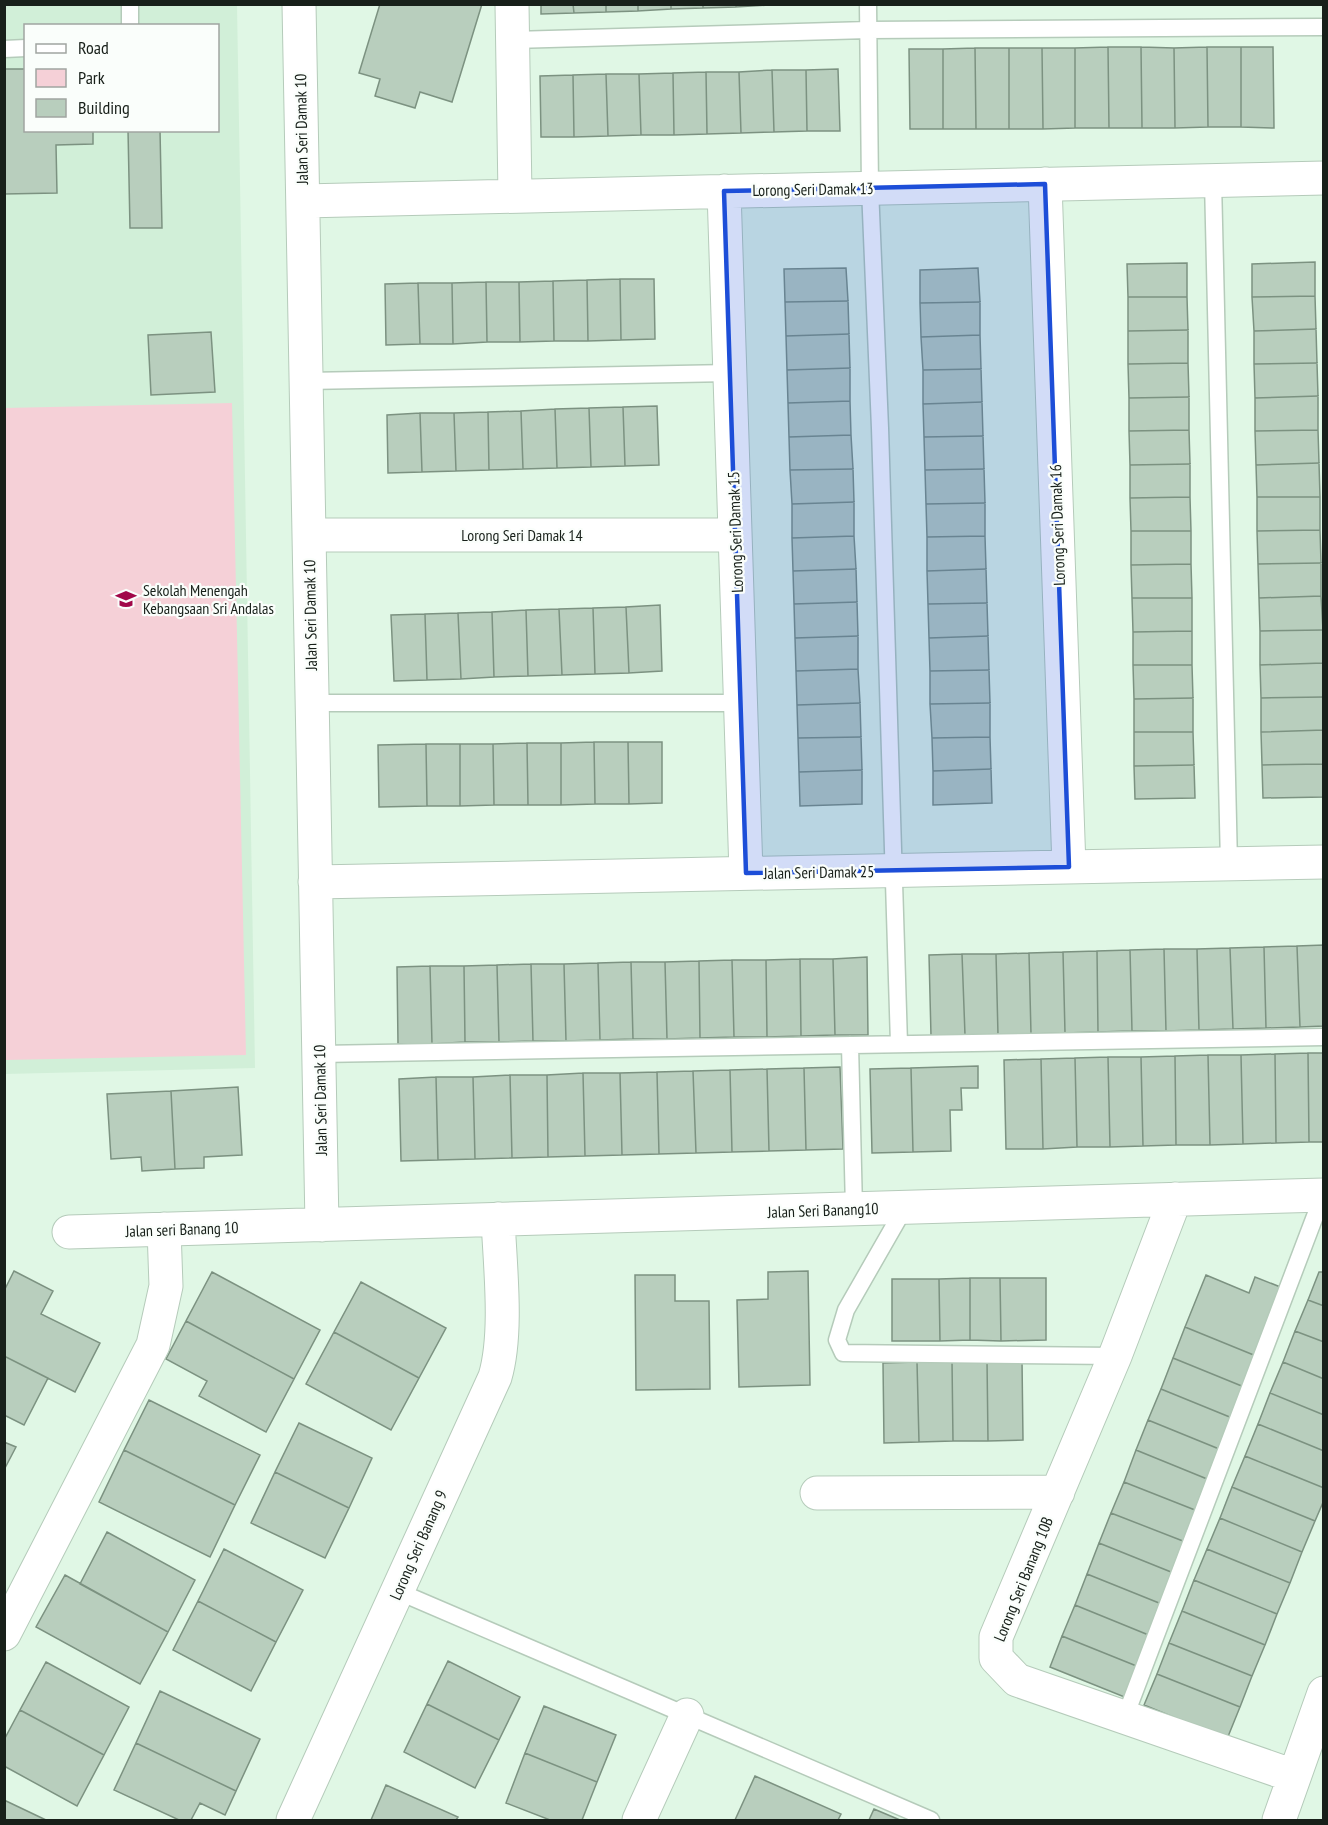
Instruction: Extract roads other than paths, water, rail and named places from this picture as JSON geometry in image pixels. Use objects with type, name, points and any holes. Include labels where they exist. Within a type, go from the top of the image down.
[{"type":"street","name":"Jalan Seri Damak 10","points":[[299,4],[319,1054],[308,1225]]},
{"type":"street","points":[[512,4],[515,196]]},
{"type":"street","name":"Lorong Seri Damak 13","points":[[303,201],[1323,178]]},
{"type":"street","name":"Lorong Seri Damak 16","points":[[1045,184],[1068,867]]},
{"type":"street","name":"Lorong Seri Damak 15","points":[[724,191],[746,873]]},
{"type":"street","name":"Lorong Seri Damak 14","points":[[309,535],[735,534]]},
{"type":"street","name":"Jalan Seri Damak 25","points":[[315,882],[1323,862]]},
{"type":"street","name":"Jalan Seri Banang10","points":[[308,1225],[1323,1195]]},
{"type":"street","name":"Lorong Seri Banang 10B","points":[[1175,1199],[1115,1356],[996,1637],[996,1658],[1017,1680],[1294,1776]]},
{"type":"street","name":"Lorong Seri Banang 9","points":[[292,1821],[495,1377],[502,1338],[498,1219]]},
{"type":"street","name":"Jalan seri Banang 10","points":[[69,1232],[308,1225]]},
{"type":"street","points":[[4,1634],[153,1345],[166,1286],[164,1229]]},
{"type":"street","points":[[817,1493],[1058,1492]]},
{"type":"street","points":[[1279,1821],[1323,1693]]},
{"type":"street","points":[[639,1821],[687,1715]]},
{"type":"lane","points":[[130,4],[130,24]]},
{"type":"lane","points":[[868,4],[870,188],[881,440],[898,1044]]},
{"type":"lane","points":[[513,40],[868,30],[1323,27]]},
{"type":"lane","points":[[4,49],[24,48]]},
{"type":"lane","points":[[1213,181],[1229,864]]},
{"type":"lane","points":[[306,381],[730,373]]},
{"type":"lane","points":[[312,703],[741,703]]},
{"type":"lane","points":[[319,1054],[1323,1036]]},
{"type":"lane","points":[[850,1045],[854,1209]]},
{"type":"lane","points":[[1125,1717],[1323,1195]]},
{"type":"lane","points":[[905,1208],[846,1310],[837,1340],[843,1353],[1115,1356]]},
{"type":"lane","points":[[397,1591],[931,1821]]},
{"type":"place","name":"Sekolah Menengah Kebangsaan Sri Andalas","points":[[126,599]]}]
